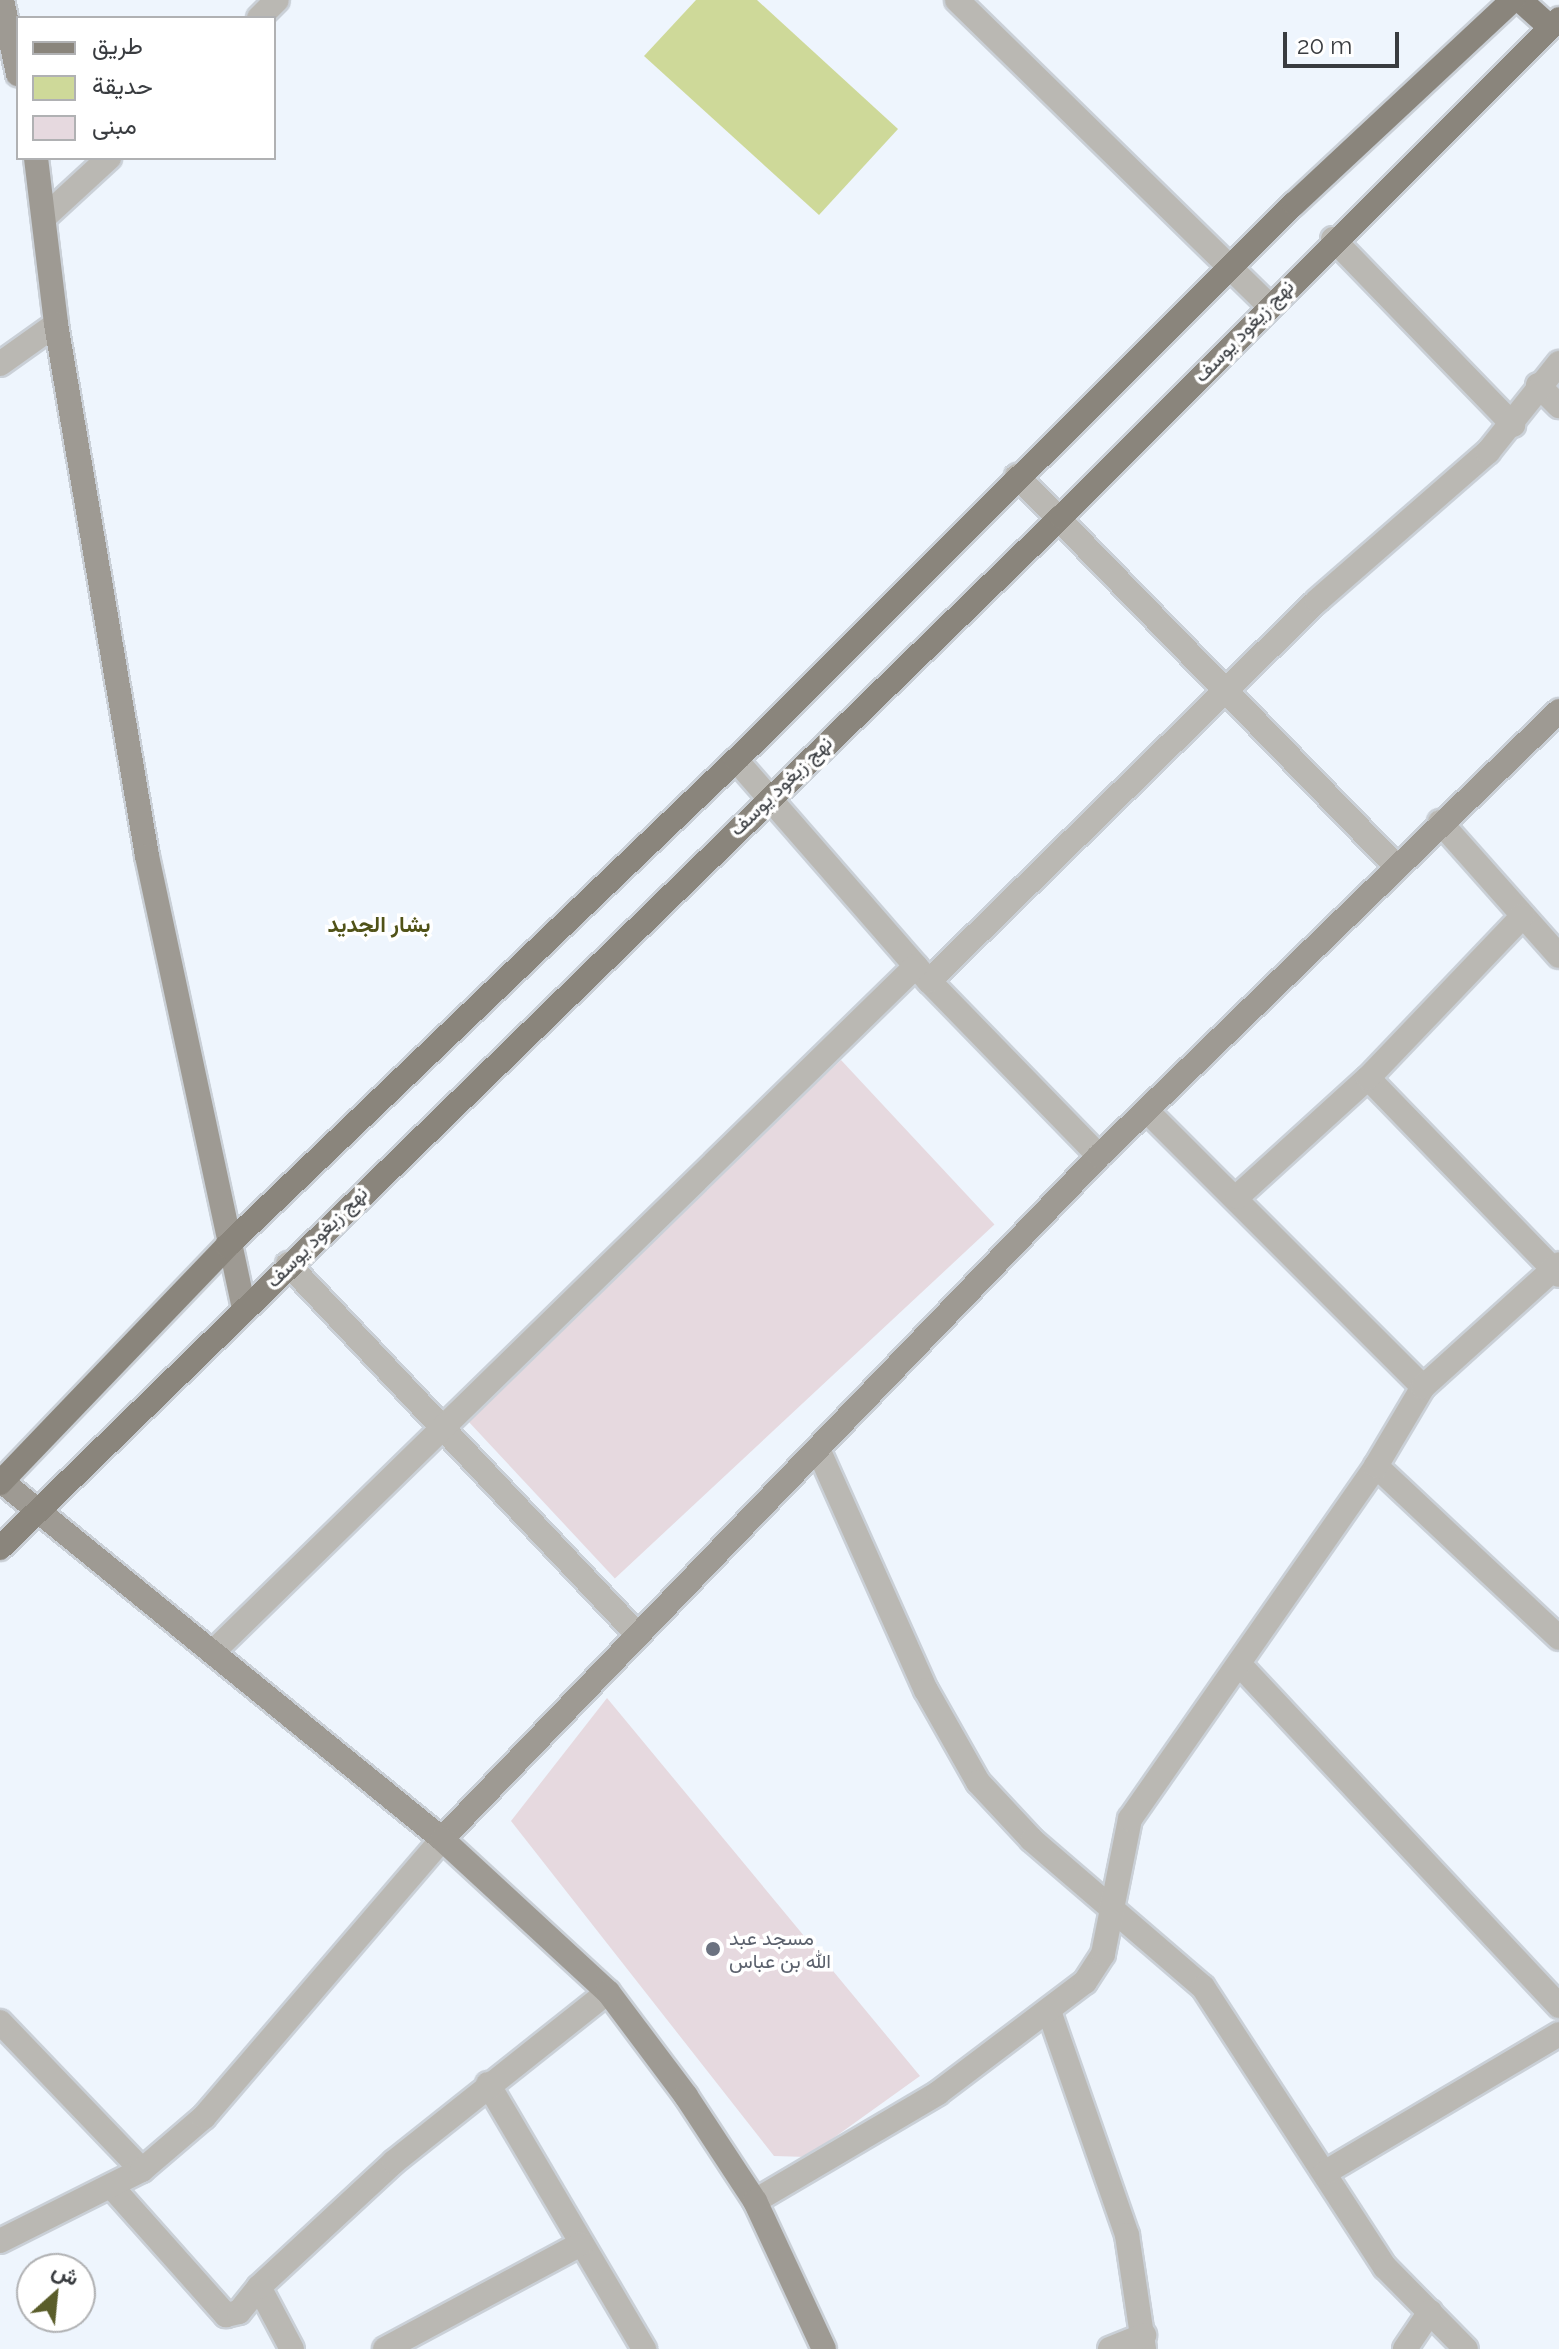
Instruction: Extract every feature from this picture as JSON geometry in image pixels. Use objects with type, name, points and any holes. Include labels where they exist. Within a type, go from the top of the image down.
[{"type":"main road","points":[[1,1481],[227,1246],[736,760],[1017,476],[1232,266],[1513,0]]},
{"type":"main road","points":[[1520,0],[1555,23]]},
{"type":"main road","name":"نهج زيغود يوسف","points":[[0,1548],[288,1264],[1061,517],[1333,239],[1555,23]]},
{"type":"street","points":[[2,0],[16,65]]},
{"type":"street","points":[[261,16],[277,0]]},
{"type":"street","points":[[957,0],[1270,306]]},
{"type":"street","points":[[36,160],[48,214],[56,324],[147,856],[227,1246],[244,1310]]},
{"type":"street","points":[[48,214],[107,160]]},
{"type":"street","points":[[1333,239],[1513,425]]},
{"type":"street","points":[[0,364],[56,324]]},
{"type":"street","points":[[213,1652],[444,1427],[922,973],[1513,425],[1538,385],[1559,363]]},
{"type":"street","points":[[1538,385],[1559,406]]},
{"type":"street","points":[[1017,476],[1061,517],[1394,864]]},
{"type":"street","points":[[0,2241],[142,2170],[204,2117],[442,1839],[636,1633],[818,1449],[1099,1156],[1148,1112],[1394,864],[1559,711]]},
{"type":"street","points":[[736,760],[767,800],[922,973],[1099,1156]]},
{"type":"street","points":[[1440,822],[1559,956]]},
{"type":"street","points":[[1237,1197],[1368,1078],[1523,916]]},
{"type":"street","points":[[755,2201],[938,2093],[1085,1982],[1103,1954],[1130,1819],[1376,1466],[1423,1387],[1557,1269],[1368,1078]]},
{"type":"street","points":[[1148,1112],[1237,1197],[1423,1387]]},
{"type":"street","points":[[288,1264],[636,1633]]},
{"type":"street","points":[[818,1449],[926,1690],[978,1782],[1112,1908],[1203,1987],[1385,2267],[1466,2349]]},
{"type":"street","points":[[1376,1466],[1559,1638]]},
{"type":"street","points":[[1,1481],[36,1513],[213,1652],[442,1839],[608,1992],[755,2201],[823,2349]]},
{"type":"street","points":[[1240,1665],[1559,2006]]},
{"type":"street","points":[[111,2186],[226,2315],[239,2312],[259,2287],[488,2084],[608,1992]]},
{"type":"street","points":[[1049,2011],[1127,2235],[1144,2342],[1110,2349]]},
{"type":"street","points":[[0,2022],[142,2170]]},
{"type":"street","points":[[1326,2172],[1559,2034]]},
{"type":"street","points":[[488,2084],[644,2349]]},
{"type":"street","points":[[385,2349],[581,2244]]},
{"type":"street","points":[[259,2287],[292,2349]]},
{"type":"street","points":[[1405,2349],[1430,2312]]},
{"type":"green space","points":[[696,0],[757,0],[898,129],[819,215],[644,56]]},
{"type":"building","points":[[841,1060],[994,1225],[615,1579],[461,1414]]},
{"type":"building","name":"مسجد عبد الله بن عباس","points":[[607,1698],[920,2076],[807,2157],[774,2156],[511,1821]]},
{"type":"place","name":"مسجد عبد الله بن عباس","points":[[713,1949]]},
{"type":"district","name":"بشار الجديد","points":[[379,925]]}]
